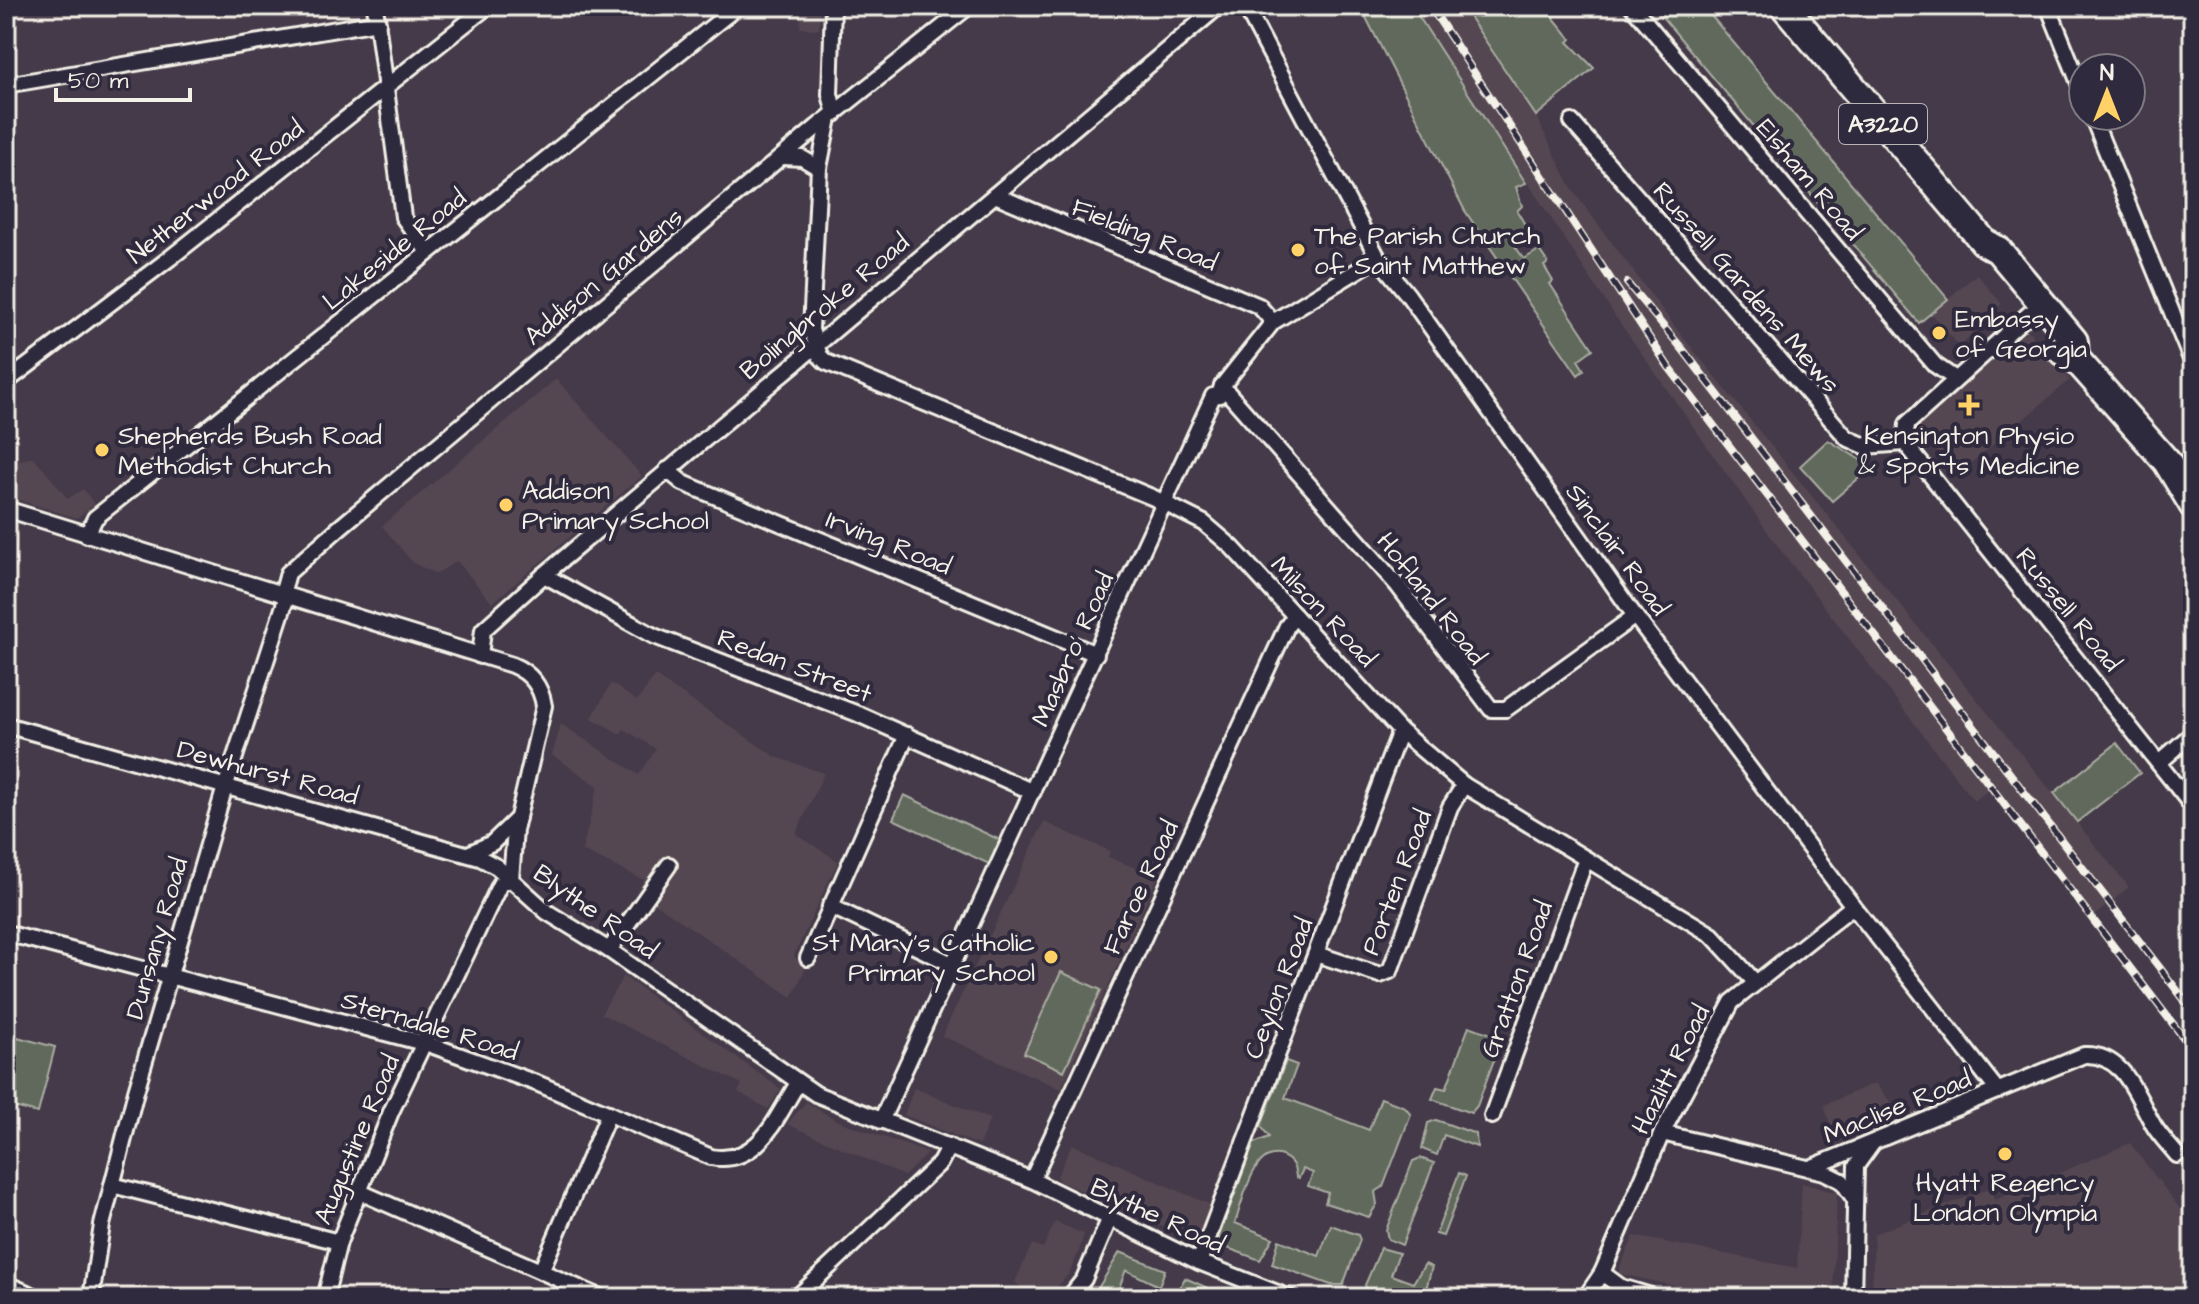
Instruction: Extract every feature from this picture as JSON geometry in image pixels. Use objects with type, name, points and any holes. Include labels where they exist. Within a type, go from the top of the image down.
[{"type":"highway","name":"A3220","points":[[1784,6],[1984,242],[1998,250],[2074,341],[2075,358]]},
{"type":"highway","name":"A3220","points":[[1984,242],[1986,263],[2065,354],[2075,358],[2167,462],[2193,505]]},
{"type":"highway","name":"A3220","points":[[2167,462],[2193,475]]},
{"type":"street","points":[[375,6],[403,217],[428,252]]},
{"type":"street","name":"Netherwood Road","points":[[6,382],[488,6]]},
{"type":"street","name":"Lakeside Road","points":[[87,535],[95,518],[738,6]]},
{"type":"street","points":[[815,345],[811,330],[819,168],[832,116],[833,6]]},
{"type":"street","name":"Addison Gardens","points":[[284,596],[288,573],[295,565],[832,116],[969,6]]},
{"type":"street","name":"Bolingbroke Road","points":[[480,656],[483,630],[544,575],[1219,6]]},
{"type":"street","name":"Sinclair Road","points":[[1245,6],[1378,258],[1408,295],[1635,616],[1853,906],[1998,1091]]},
{"type":"street","name":"Elsham Road","points":[[1632,6],[1935,365],[1954,378]]},
{"type":"street","points":[[2048,6],[2067,53]]},
{"type":"street","points":[[6,85],[378,22]]},
{"type":"street","name":"Russell Gardens Mews","points":[[1572,122],[1847,438],[1865,446],[1905,443]]},
{"type":"street","points":[[2099,132],[2193,364]]},
{"type":"street","points":[[784,157],[802,158],[819,168]]},
{"type":"street","name":"Fielding Road","points":[[995,195],[1259,306],[1273,322]]},
{"type":"street","name":"Masbro' Road","points":[[881,1121],[1213,396],[1219,395],[1222,386],[1273,322],[1378,258]]},
{"type":"street","points":[[1905,443],[1907,424],[1954,378],[2030,313]]},
{"type":"street","name":"Milson Road","points":[[815,345],[820,356],[834,366],[1164,503],[1212,529],[1400,731],[1464,785],[1712,935],[1755,982]]},
{"type":"street","name":"Hofland Road","points":[[1222,386],[1234,395],[1398,586],[1491,709],[1506,709],[1635,616]]},
{"type":"street","name":"Russell Road","points":[[1905,443],[2193,807]]},
{"type":"street","name":"Irving Road","points":[[667,470],[683,483],[1096,654]]},
{"type":"street","name":"Blythe Road","points":[[6,509],[521,669],[534,679],[543,695],[541,726],[518,817],[511,879],[547,912],[609,950],[798,1083],[881,1121],[1032,1180],[1260,1294],[1290,1298]]},
{"type":"street","name":"Redan Street","points":[[544,575],[654,636],[907,735],[1033,792]]},
{"type":"street","name":"Dunsany Road","points":[[92,1293],[112,1185],[136,1091],[284,596]]},
{"type":"street","name":"Faroe Road","points":[[1032,1180],[1287,626],[1295,616]]},
{"type":"street","name":"Dewhurst Road","points":[[6,725],[470,853],[511,879]]},
{"type":"street","name":"Ceylon Road","points":[[1199,1262],[1400,731]]},
{"type":"street","points":[[2160,762],[2193,733]]},
{"type":"street","points":[[808,958],[907,735]]},
{"type":"street","name":"Porten Road","points":[[1316,954],[1380,975],[1393,967],[1450,807],[1464,785]]},
{"type":"street","points":[[470,853],[492,843],[518,817]]},
{"type":"street","name":"Gratton Road","points":[[1492,1116],[1586,859]]},
{"type":"street","points":[[609,950],[669,865]]},
{"type":"street","name":"Augustine Road","points":[[325,1298],[339,1242],[422,1043],[500,884],[511,879]]},
{"type":"street","points":[[830,906],[954,965]]},
{"type":"street","name":"Hazlitt Road","points":[[1585,1298],[1602,1273],[1662,1133],[1728,1009],[1755,982],[1853,906]]},
{"type":"street","name":"Sterndale Road","points":[[6,933],[422,1043],[609,1113],[711,1157],[731,1158],[757,1146],[798,1083]]},
{"type":"street","name":"Maclise Road","points":[[1662,1133],[1810,1168],[2084,1055],[2099,1054],[2116,1064],[2155,1128],[2177,1155]]},
{"type":"street","points":[[541,1271],[609,1113]]},
{"type":"street","points":[[1853,1298],[1856,1166],[1872,1143]]},
{"type":"street","points":[[796,1298],[940,1163],[949,1146]]},
{"type":"street","points":[[1810,1168],[1842,1181],[1855,1200]]},
{"type":"street","points":[[112,1185],[339,1242]]},
{"type":"street","points":[[360,1192],[602,1298]]},
{"type":"street","points":[[1069,1298],[1084,1279],[1109,1220]]},
{"type":"street","points":[[1602,1273],[1612,1283],[1658,1298]]},
{"type":"street","points":[[6,1284],[39,1298]]},
{"type":"shaded area","points":[[802,6],[820,6],[819,29],[800,28]]},
{"type":"shaded area","points":[[1412,6],[1462,6],[1536,116],[1573,191],[1679,332],[2129,887],[2090,920],[1990,789],[1974,801],[1779,548],[1615,316]]},
{"type":"shaded area","points":[[1977,274],[2002,304],[1960,347],[1931,313]]},
{"type":"shaded area","points":[[2028,330],[2070,380],[1957,475],[1915,425]]},
{"type":"shaded area","name":"Addison Primary School","points":[[556,379],[642,476],[492,603],[457,561],[436,574],[413,563],[382,526]]},
{"type":"shaded area","points":[[34,457],[68,499],[83,489],[95,504],[77,518],[6,496],[6,463]]},
{"type":"shaded area","points":[[655,676],[776,757],[824,773],[796,834],[838,861],[794,956],[805,970],[792,997],[637,891],[644,880],[582,851],[598,786],[552,755],[561,724],[639,775],[656,749],[624,729],[620,734],[592,718],[611,683],[637,701]]},
{"type":"shaded area","name":"St Mary's Catholic Primary School","points":[[1044,822],[1110,851],[1108,857],[1158,877],[1061,1089],[942,1036]]},
{"type":"shaded area","points":[[623,976],[781,1089],[768,1109],[738,1092],[742,1084],[601,1014]]},
{"type":"shaded area","points":[[1875,1083],[1900,1113],[1835,1139],[1824,1105]]},
{"type":"shaded area","points":[[914,1088],[990,1119],[979,1145],[904,1115]]},
{"type":"shaded area","points":[[806,1102],[836,1120],[928,1153],[904,1176],[787,1124]]},
{"type":"shaded area","points":[[2130,1143],[2193,1226],[2193,1298],[1877,1298],[1872,1295],[1874,1234],[1989,1188],[1995,1200]]},
{"type":"shaded area","points":[[1072,1144],[1211,1205],[1198,1237],[1190,1239],[1059,1181],[1057,1176]]},
{"type":"shaded area","points":[[1802,1183],[1837,1193],[1833,1298],[1731,1298],[1620,1274],[1619,1269],[1634,1236],[1797,1268]]},
{"type":"shaded area","points":[[1055,1222],[1084,1234],[1070,1272],[1048,1298],[1034,1298],[1015,1282],[1032,1244],[1043,1248]]},
{"type":"green space","points":[[1360,6],[1412,6],[1526,183],[1516,187],[1522,206],[1517,211],[1531,235],[1515,246],[1524,259],[1539,250],[1548,263],[1544,266],[1553,281],[1550,284],[1593,349],[1578,360],[1584,370],[1578,375],[1465,211]]},
{"type":"green space","points":[[1462,6],[1544,6],[1571,39],[1568,42],[1594,68],[1536,116]]},
{"type":"green space","points":[[1653,6],[1703,6],[1948,299],[1919,323]]},
{"type":"green space","points":[[1828,440],[1872,467],[1832,501],[1800,466]]},
{"type":"green space","points":[[2117,743],[2140,773],[2077,822],[2054,793]]},
{"type":"green space","points":[[904,795],[1000,840],[989,864],[893,819]]},
{"type":"green space","points":[[1061,972],[1101,990],[1064,1071],[1024,1053]]},
{"type":"green space","points":[[1469,1026],[1502,1038],[1477,1106],[1471,1113],[1432,1099],[1437,1087],[1446,1089]]},
{"type":"green space","points":[[6,1034],[55,1047],[38,1113],[6,1105]]},
{"type":"green space","points":[[1286,1061],[1297,1065],[1285,1098],[1369,1130],[1381,1098],[1405,1107],[1411,1114],[1383,1187],[1375,1192],[1377,1204],[1369,1217],[1325,1203],[1328,1193],[1308,1186],[1313,1173],[1303,1169],[1299,1178],[1296,1177],[1292,1164],[1282,1156],[1272,1155],[1263,1159],[1250,1179],[1235,1223],[1273,1238],[1260,1260],[1222,1246],[1219,1237],[1254,1143],[1269,1137],[1261,1126]]},
{"type":"green space","points":[[1436,1120],[1476,1134],[1477,1147],[1444,1135],[1437,1155],[1422,1149],[1428,1123]]},
{"type":"green space","points":[[1420,1158],[1434,1163],[1402,1245],[1388,1239],[1386,1230],[1413,1161]]},
{"type":"green space","points":[[1459,1173],[1466,1176],[1443,1236],[1436,1234]]},
{"type":"green space","points":[[1331,1225],[1358,1235],[1360,1240],[1343,1285],[1331,1285],[1272,1264],[1279,1240],[1319,1256]]},
{"type":"green space","points":[[1381,1248],[1399,1253],[1391,1275],[1413,1283],[1425,1264],[1432,1267],[1424,1296],[1399,1298],[1367,1292],[1365,1285]]},
{"type":"green space","points":[[1120,1252],[1165,1270],[1159,1286],[1126,1270],[1115,1298],[1106,1298],[1097,1290]]},
{"type":"green space","points":[[1185,1278],[1228,1298],[1185,1298],[1176,1294]]},
{"type":"railway","points":[[1430,6],[1668,366],[2193,1050]]},
{"type":"railway","points":[[1627,283],[1684,351],[2193,1011]]},
{"type":"place","name":"The Parish Church of Saint Matthew","points":[[1298,250]]},
{"type":"place","name":"Embassy of Georgia","points":[[1939,333]]},
{"type":"place","name":"Kensington Physio & Sports Medicine","points":[[1969,405]]},
{"type":"place","name":"Shepherds Bush Road Methodist Church","points":[[102,450]]},
{"type":"place","name":"Addison Primary School","points":[[506,505]]},
{"type":"place","name":"St Mary's Catholic Primary School","points":[[1051,957]]},
{"type":"place","name":"Hyatt Regency London Olympia","points":[[2005,1154]]}]
